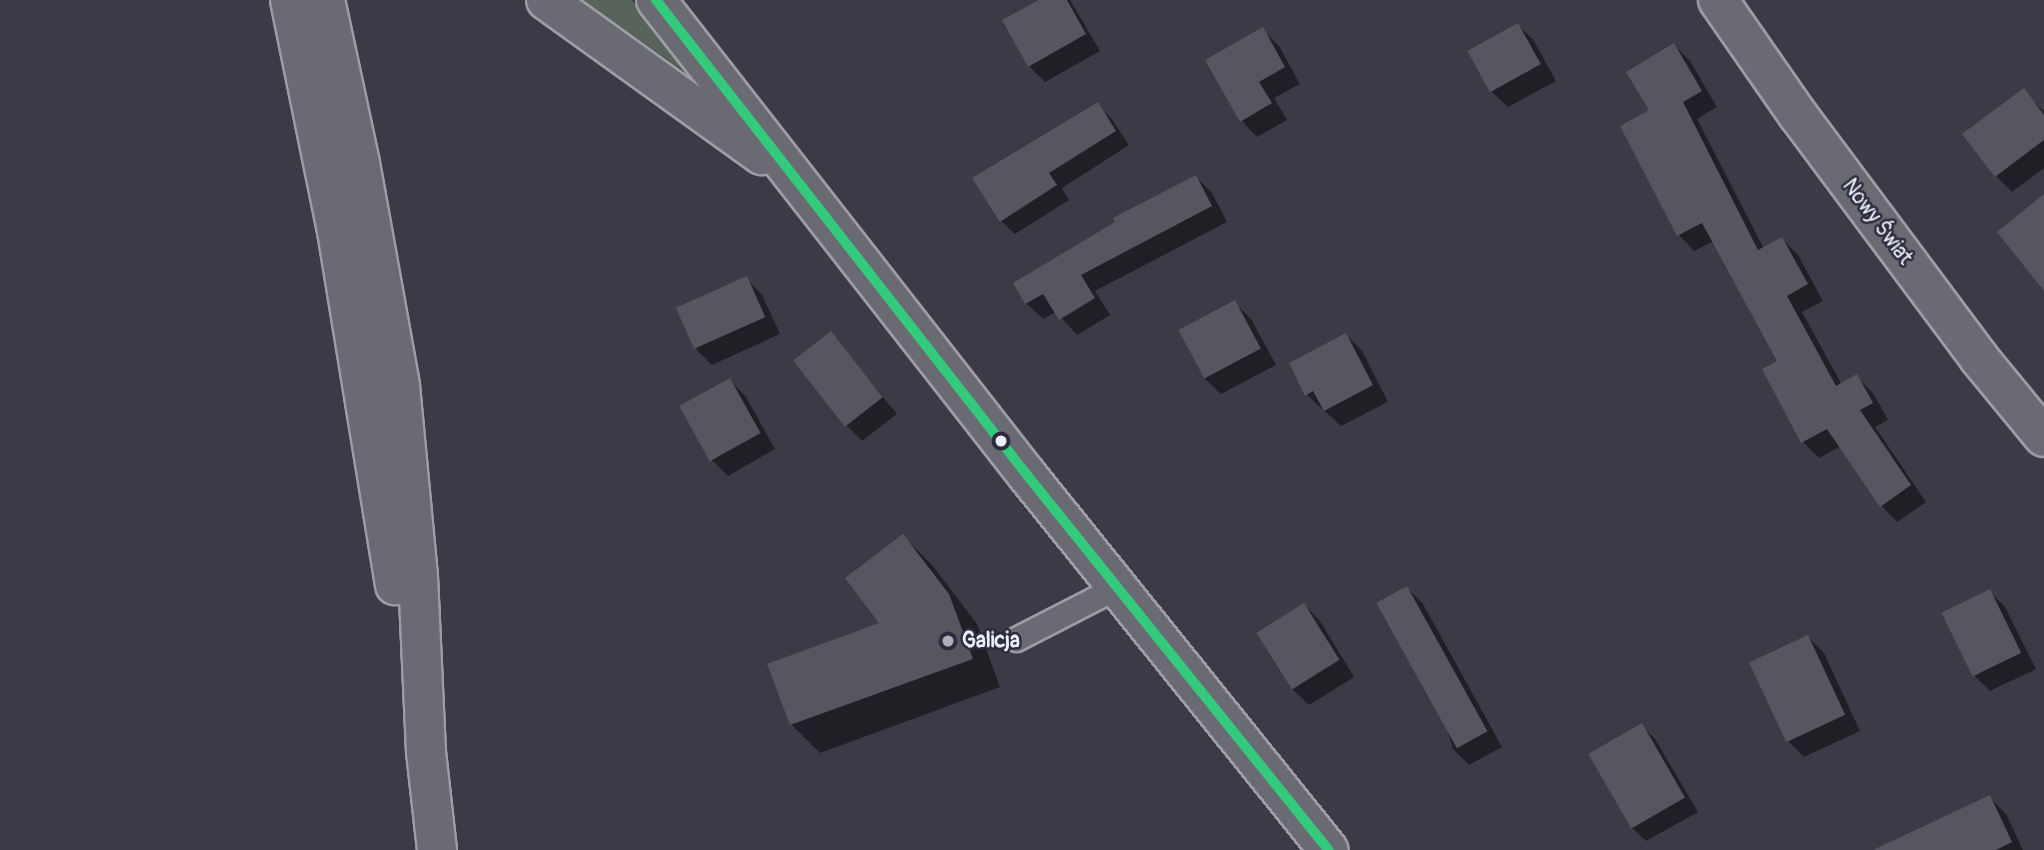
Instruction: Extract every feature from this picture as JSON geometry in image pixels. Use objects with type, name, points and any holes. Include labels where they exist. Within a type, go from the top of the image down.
[{"type":"main road","points":[[290,0],[337,231],[426,752],[437,850]]},
{"type":"main road","points":[[325,0],[367,200],[400,386],[418,576],[426,752]]},
{"type":"main road","points":[[546,0],[795,178]]},
{"type":"main road","points":[[656,0],[1117,587],[1328,850]]},
{"type":"main road","name":"Nowy Świat","points":[[1718,0],[1798,115],[1921,281],[2044,438]]},
{"type":"lane","points":[[1016,639],[1117,587]]},
{"type":"shaded area","points":[[583,0],[632,0],[689,75]]},
{"type":"building","points":[[1039,0],[1067,0],[1086,34],[1028,67],[1002,20]]},
{"type":"building","points":[[1518,23],[1541,64],[1490,92],[1467,51]]},
{"type":"building","points":[[1263,27],[1285,67],[1259,82],[1272,103],[1240,122],[1205,60]]},
{"type":"building","points":[[1674,43],[1702,91],[1683,102],[1758,250],[1782,237],[1808,284],[1787,296],[1836,386],[1857,374],[1873,403],[1860,410],[1911,485],[1880,507],[1827,429],[1801,443],[1762,369],[1777,361],[1702,223],[1677,236],[1620,126],[1649,110],[1626,72]]},
{"type":"building","points":[[2024,88],[2044,115],[2044,140],[1995,177],[1962,134]]},
{"type":"building","points":[[1098,102],[1116,131],[1049,173],[1057,185],[1000,222],[972,178]]},
{"type":"building","points":[[1196,175],[1212,206],[1081,275],[1095,298],[1059,320],[1043,294],[1025,304],[1013,283],[1115,222],[1113,218]]},
{"type":"building","points":[[2044,194],[2044,291],[1997,232]]},
{"type":"building","points":[[747,276],[765,317],[694,349],[676,308]]},
{"type":"building","points":[[1235,300],[1261,349],[1204,379],[1178,330]]},
{"type":"building","points":[[831,331],[883,397],[845,427],[793,361]]},
{"type":"building","points":[[1346,333],[1373,385],[1324,411],[1313,391],[1305,396],[1289,363]]},
{"type":"building","points":[[730,378],[761,433],[710,461],[679,406]]},
{"type":"building","points":[[903,534],[949,594],[973,659],[790,725],[767,664],[879,623],[845,578]]},
{"type":"building","points":[[1407,586],[1487,731],[1457,748],[1376,603]]},
{"type":"building","points":[[1990,589],[2021,653],[1973,676],[1941,613]]},
{"type":"building","points":[[1304,603],[1340,660],[1292,689],[1257,633]]},
{"type":"building","points":[[1808,635],[1845,715],[1786,742],[1749,662]]},
{"type":"building","points":[[1642,723],[1685,797],[1631,828],[1588,754]]},
{"type":"building","points":[[1990,795],[2012,842],[1996,850],[1873,850]]},
{"type":"transit line","points":[[656,0],[1027,475],[1328,850]]},
{"type":"place","name":"Galicja","points":[[948,641]]}]
